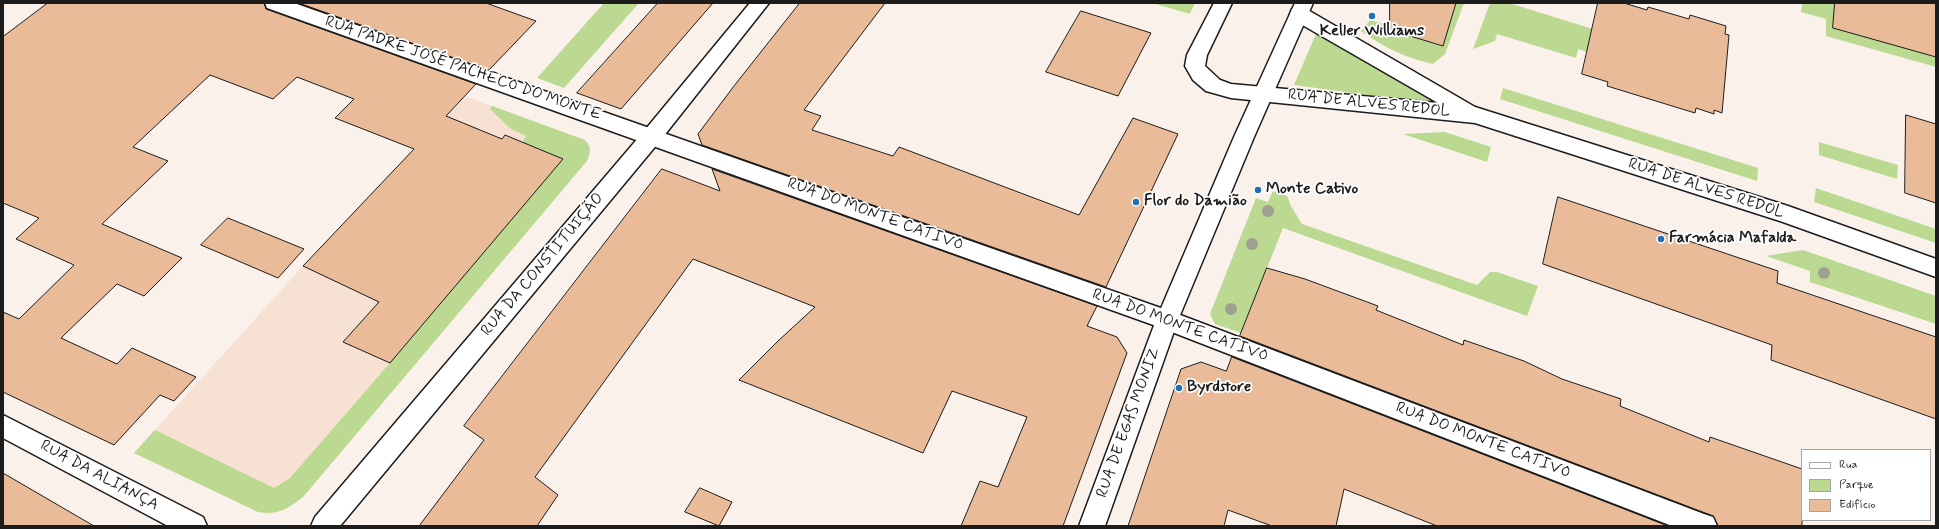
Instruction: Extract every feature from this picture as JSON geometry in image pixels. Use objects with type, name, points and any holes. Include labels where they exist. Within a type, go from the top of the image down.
[{"type":"street","name":"RUA PADRE JOSÉ PACHECO DO MONTE","points":[[274,3],[652,136]]},
{"type":"street","name":"RUA DA CONSTITUIÇÃO","points":[[324,526],[652,136],[760,3]]},
{"type":"street","name":"RUA DE ALVES REDOL","points":[[1222,3],[1197,55],[1195,66],[1200,75],[1213,86],[1231,91],[1315,98],[1475,115],[1788,215],[1936,268]]},
{"type":"street","name":"RUA DE ALVES REDOL","points":[[1301,8],[1475,115]]},
{"type":"street","name":"RUA DE EGAS MONIZ","points":[[1092,526],[1167,320],[1301,8]]},
{"type":"street","name":"RUA DO MONTE CATIVO","points":[[652,136],[1167,320],[1704,526]]},
{"type":"street","name":"RUA DA ALIANÇA","points":[[3,426],[194,526]]},
{"type":"shaded area","points":[[464,96],[585,140],[590,146],[590,154],[587,161],[303,497],[286,509],[271,514],[258,512],[134,453],[303,266]]},
{"type":"green space","points":[[604,3],[639,3],[564,88],[537,78]]},
{"type":"green space","points":[[1152,3],[1195,3],[1190,14]]},
{"type":"green space","points":[[1456,3],[1464,3],[1445,54],[1433,64],[1413,59],[1395,51],[1361,31],[1370,20],[1390,26],[1390,30],[1442,46]]},
{"type":"green space","points":[[1490,3],[1509,3],[1596,30],[1591,53],[1578,49],[1576,58],[1497,34],[1495,41],[1473,49]]},
{"type":"green space","points":[[1802,3],[1936,3],[1936,67],[1826,36],[1826,19],[1801,12]]},
{"type":"green space","points":[[1316,34],[1440,105],[1294,85]]},
{"type":"green space","points":[[1503,88],[1758,168],[1757,181],[1500,99]]},
{"type":"green space","points":[[492,106],[585,140],[590,150],[587,161],[303,497],[292,505],[277,512],[258,512],[134,453],[155,430],[274,488],[290,478],[390,363],[526,136],[511,129],[490,109]]},
{"type":"green space","points":[[1445,132],[1491,147],[1487,162],[1403,134]]},
{"type":"green space","points":[[1819,142],[1898,165],[1897,179],[1819,155]]},
{"type":"green space","points":[[1816,188],[1936,229],[1936,243],[1814,202]]},
{"type":"green space","points":[[1273,191],[1287,196],[1302,224],[1477,285],[1490,272],[1497,272],[1538,286],[1527,316],[1283,228],[1241,333],[1215,324],[1210,314],[1256,198],[1268,202]]},
{"type":"green space","points":[[1803,250],[1936,296],[1936,324],[1810,282],[1810,271],[1766,256]]},
{"type":"building","points":[[48,3],[264,3],[266,9],[476,84],[446,116],[502,139],[505,135],[563,159],[390,363],[343,342],[379,302],[303,266],[414,149],[335,118],[354,99],[297,77],[273,99],[210,75],[133,147],[168,161],[102,224],[182,258],[144,296],[117,284],[61,338],[117,364],[132,348],[196,377],[174,401],[160,395],[114,445],[3,392],[3,312],[19,319],[74,265],[16,239],[39,218],[3,203],[3,37]]},
{"type":"building","points":[[299,3],[486,3],[536,21],[489,70]]},
{"type":"building","points":[[658,3],[713,3],[621,109],[577,93]]},
{"type":"building","points":[[800,3],[885,3],[804,110],[821,116],[812,130],[893,156],[899,147],[1079,215],[1133,118],[1178,134],[1106,287],[702,145],[698,134]]},
{"type":"building","points":[[1390,3],[1456,3],[1443,46],[1390,30]]},
{"type":"building","points":[[1598,3],[1624,3],[1647,10],[1648,7],[1689,19],[1690,15],[1726,26],[1725,34],[1729,35],[1722,113],[1714,110],[1714,114],[1696,108],[1695,113],[1607,86],[1608,82],[1582,74]]},
{"type":"building","points":[[1835,3],[1936,3],[1936,57],[1833,28]]},
{"type":"building","points":[[1081,11],[1151,33],[1118,96],[1046,72]]},
{"type":"building","points":[[1906,115],[1936,124],[1936,203],[1905,193]]},
{"type":"building","points":[[662,169],[720,191],[712,169],[1097,306],[1087,326],[1117,337],[1127,353],[1063,526],[961,526],[980,481],[998,487],[1027,417],[952,391],[923,453],[739,380],[815,307],[693,259],[535,477],[558,495],[537,526],[419,526],[484,440],[464,426]]},
{"type":"building","points":[[1558,197],[1778,271],[1777,283],[1936,337],[1936,419],[1771,360],[1772,345],[1543,264]]},
{"type":"building","points":[[228,218],[304,249],[278,278],[201,245]]},
{"type":"building","points":[[1267,268],[1305,279],[1378,306],[1376,310],[1463,345],[1464,340],[1524,361],[1562,379],[1621,399],[1620,406],[1709,442],[1710,437],[1801,469],[1802,526],[1718,526],[1713,516],[1240,336]]},
{"type":"building","points":[[1232,357],[1668,526],[1437,526],[1344,489],[1336,526],[1272,526],[1228,510],[1224,526],[1128,526],[1181,369],[1201,362],[1226,371]]},
{"type":"building","points":[[3,473],[94,526],[3,526]]},
{"type":"building","points":[[700,488],[732,502],[719,526],[685,512]]},
{"type":"place","name":"Keller Williams","points":[[1372,16]]},
{"type":"place","name":"Monte Cativo","points":[[1258,190]]},
{"type":"place","name":"Flor do Damião","points":[[1136,202]]},
{"type":"place","name":"Farmácia Mafalda","points":[[1661,239]]},
{"type":"place","name":"Byrdstore","points":[[1179,388]]}]
